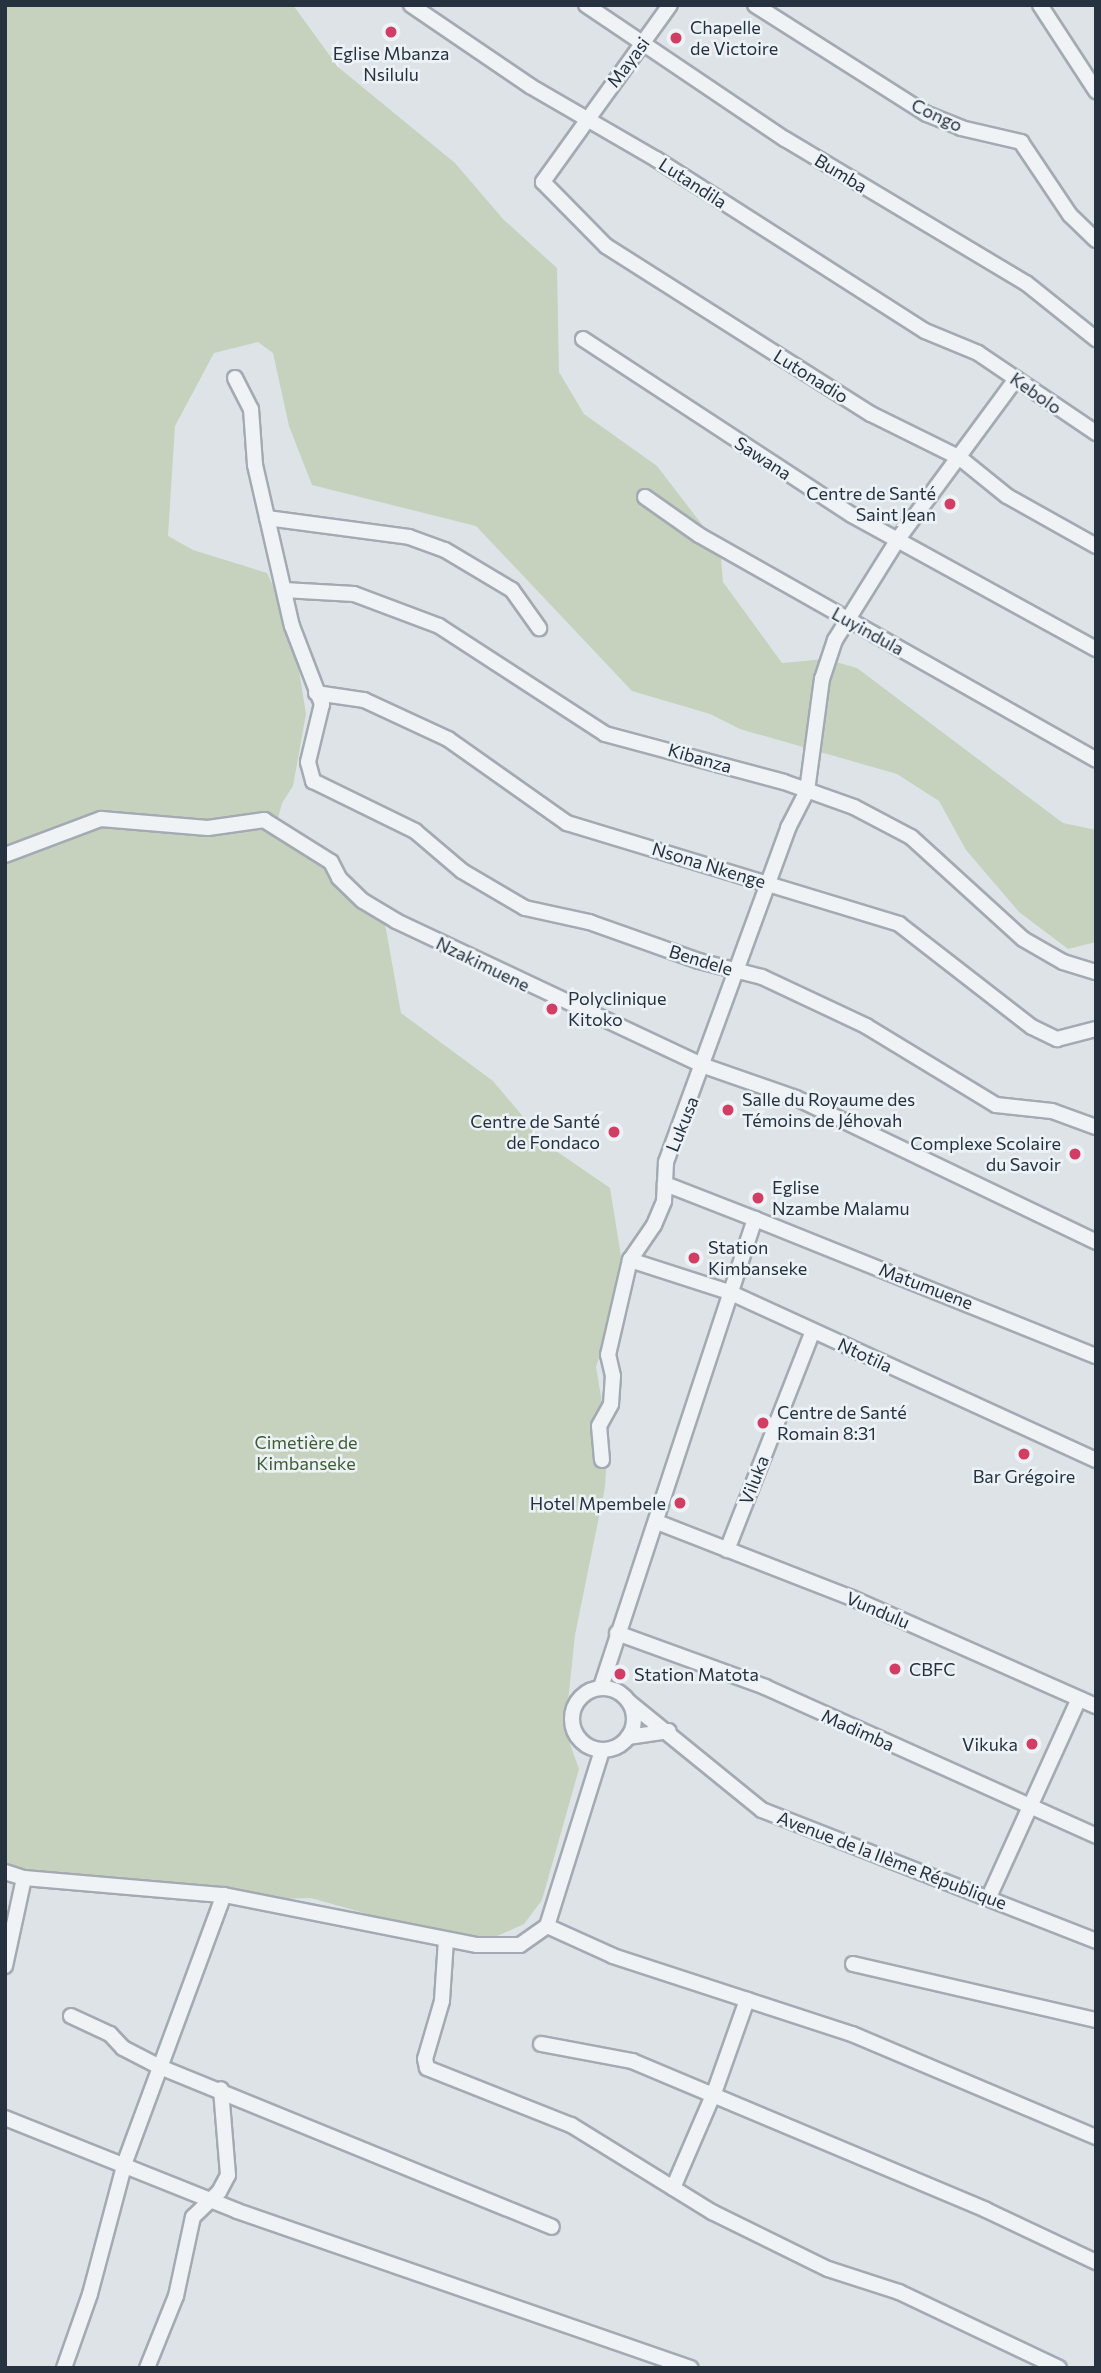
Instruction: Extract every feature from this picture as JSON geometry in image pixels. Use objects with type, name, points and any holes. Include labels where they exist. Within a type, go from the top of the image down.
[{"type":"street","name":"Lutandila","points":[[411,5],[925,331],[978,353]]},
{"type":"street","name":"Bumba","points":[[586,5],[785,139],[1014,276],[1096,339]]},
{"type":"street","name":"Mayasi","points":[[543,182],[586,118],[670,5]]},
{"type":"street","name":"Congo","points":[[755,5],[927,114],[961,128],[1021,142],[1070,215],[1096,240]]},
{"type":"street","points":[[1040,5],[1096,91]]},
{"type":"street","name":"Lutonadio","points":[[543,182],[606,246],[871,414],[960,458],[1007,496],[1096,546]]},
{"type":"street","name":"Sawana","points":[[583,339],[799,481],[1096,649]]},
{"type":"street","name":"Kebolo","points":[[978,353],[1096,433]]},
{"type":"street","points":[[235,378],[251,409],[255,465],[267,518],[284,590],[317,693]]},
{"type":"street","name":"Lukusa","points":[[629,1260],[654,1225],[665,1184],[666,1162],[739,972],[788,828],[807,791],[822,679],[848,620],[898,539],[1016,379]]},
{"type":"street","name":"Luyindula","points":[[645,497],[699,535],[1096,760]]},
{"type":"street","points":[[267,518],[409,537],[445,550],[512,590],[539,628]]},
{"type":"street","name":"Kibanza","points":[[284,590],[354,594],[439,626],[605,734],[807,791],[853,807],[911,838],[1023,939],[1063,962],[1096,972]]},
{"type":"street","name":"Bendele","points":[[317,693],[322,712],[307,762],[313,781],[415,831],[462,871],[525,908],[589,922],[739,972],[762,977],[866,1026],[996,1105],[1052,1111],[1096,1127]]},
{"type":"street","name":"Nsona Nkenge","points":[[317,693],[364,700],[448,739],[567,823],[899,924],[1032,1027],[1057,1039],[1096,1029]]},
{"type":"street","name":"Nzakimuene","points":[[5,855],[102,819],[208,828],[264,820],[331,862],[339,878],[363,901],[396,921],[704,1066],[796,1098],[1096,1242]]},
{"type":"street","name":"Matumuene","points":[[665,1184],[1096,1356]]},
{"type":"street","points":[[601,1687],[618,1691],[629,1702],[634,1713],[628,1737],[617,1747],[602,1750],[586,1745],[575,1733],[572,1717],[576,1702],[601,1687],[755,1219]]},
{"type":"street","points":[[601,1460],[599,1426],[611,1404],[613,1376],[608,1355],[629,1260]]},
{"type":"street","name":"Ntotila","points":[[629,1260],[729,1293],[1096,1460]]},
{"type":"street","name":"Viluka","points":[[727,1550],[813,1331]]},
{"type":"street","name":"Vundulu","points":[[656,1522],[852,1598],[1096,1706]]},
{"type":"street","name":"Madimba","points":[[617,1633],[765,1687],[1096,1836]]},
{"type":"street","points":[[989,1897],[1079,1699]]},
{"type":"street","name":"Avenue de la IIème République","points":[[629,1702],[669,1731],[762,1810],[1096,1941]]},
{"type":"street","points":[[628,1737],[669,1731]]},
{"type":"street","points":[[5,1872],[24,1878],[224,1895],[446,1940],[498,1947],[520,1945],[547,1926],[602,1750]]},
{"type":"street","points":[[5,1966],[24,1878]]},
{"type":"street","points":[[64,2368],[90,2294],[125,2162],[224,1895]]},
{"type":"street","points":[[547,1926],[613,1956],[852,2034],[1096,2137]]},
{"type":"street","points":[[446,1940],[442,2001],[424,2065],[466,2086],[571,2125],[712,2212],[828,2269],[899,2292],[1059,2368]]},
{"type":"street","points":[[853,1964],[1096,2021]]},
{"type":"street","points":[[673,2188],[715,2093],[747,2000]]},
{"type":"street","points":[[71,2016],[110,2034],[123,2048],[160,2067],[220,2089],[552,2227]]},
{"type":"street","points":[[541,2043],[632,2061],[715,2093],[1096,2262]]},
{"type":"street","points":[[147,2368],[176,2296],[193,2217],[207,2200],[219,2192],[228,2175],[220,2089]]},
{"type":"street","points":[[5,2118],[125,2162],[207,2200],[691,2368]]},
{"type":"green space","name":"Cimetière de Kimbanseke","points":[[5,5],[293,5],[338,67],[455,163],[503,219],[557,268],[559,372],[584,414],[657,466],[720,548],[723,582],[782,663],[825,659],[857,668],[1063,823],[1096,830],[1096,942],[1068,949],[1019,912],[966,850],[939,801],[897,774],[740,729],[710,714],[632,691],[476,526],[312,485],[289,426],[273,353],[258,342],[214,353],[175,426],[168,536],[193,550],[267,573],[292,626],[306,714],[293,786],[282,803],[276,826],[311,846],[353,896],[385,924],[401,1013],[493,1081],[546,1144],[610,1188],[621,1256],[614,1309],[596,1367],[608,1438],[605,1487],[575,1635],[565,1730],[579,1769],[542,1900],[524,1924],[477,1945],[311,1898],[241,1900],[5,1872]]},
{"type":"place","name":"Eglise Mbanza Nsilulu","points":[[391,32]]},
{"type":"place","name":"Chapelle de Victoire","points":[[676,38]]},
{"type":"place","name":"Centre de Santé Saint Jean","points":[[950,504]]},
{"type":"place","name":"Polyclinique Kitoko","points":[[552,1009]]},
{"type":"place","name":"Salle du Royaume des Témoins de Jéhovah","points":[[728,1110]]},
{"type":"place","name":"Centre de Santé de Fondaco","points":[[614,1132]]},
{"type":"place","name":"Complexe Scolaire du Savoir","points":[[1075,1154]]},
{"type":"place","name":"Eglise Nzambe Malamu","points":[[758,1198]]},
{"type":"place","name":"Station Kimbanseke","points":[[694,1258]]},
{"type":"place","name":"Centre de Santé Romain 8:31","points":[[763,1423]]},
{"type":"place","name":"Bar Grégoire","points":[[1024,1454]]},
{"type":"place","name":"Hotel Mpembele","points":[[680,1503]]},
{"type":"place","name":"CBFC","points":[[895,1669]]},
{"type":"place","name":"Station Matota","points":[[620,1674]]},
{"type":"place","name":"Vikuka","points":[[1032,1744]]}]
